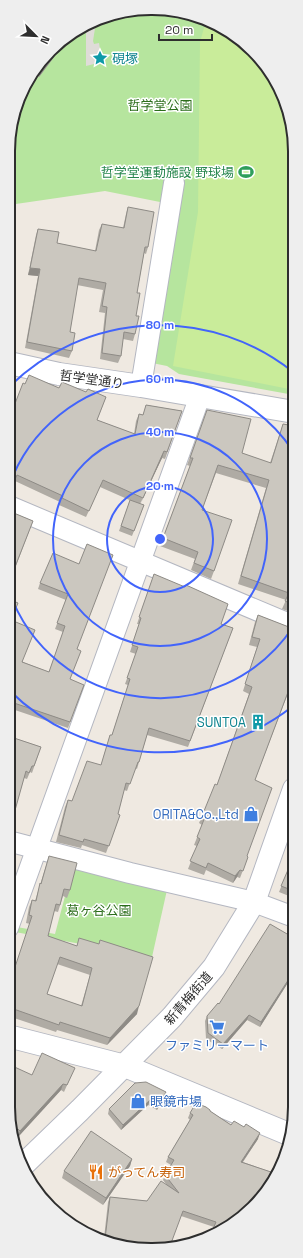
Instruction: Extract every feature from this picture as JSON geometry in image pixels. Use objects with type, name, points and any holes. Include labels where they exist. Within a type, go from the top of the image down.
[{"type":"street","points":[[141,386],[174,183]]},
{"type":"street","name":"哲学堂通り","points":[[15,368],[141,386],[288,411]]},
{"type":"street","points":[[15,909],[200,396]]},
{"type":"street","points":[[15,509],[288,623]]},
{"type":"street","name":"新青梅街道","points":[[27,1161],[125,1066],[172,1017],[214,967],[254,902],[288,806]]},
{"type":"street","points":[[15,843],[130,873],[254,902],[288,915]]},
{"type":"street","points":[[15,1038],[125,1066],[285,1133]]},
{"type":"green space","name":"哲学堂公園","points":[[143,15],[169,16],[204,25],[235,43],[248,55],[265,76],[274,91],[283,116],[287,134],[288,152],[288,394],[179,374],[167,366],[152,363],[175,205],[105,191],[15,204],[16,134],[25,99],[33,83],[49,61],[68,43],[91,29],[108,22]]},
{"type":"green space","name":"哲学堂運動施設 野球場","points":[[206,26],[235,43],[254,61],[274,91],[283,116],[287,134],[288,152],[288,389],[173,366],[198,212],[200,42],[204,28]]},
{"type":"green space","name":"葛ヶ谷公園","points":[[73,866],[167,890],[152,957],[15,932],[17,927],[55,934]]},
{"type":"shaded area","points":[[95,27],[93,41],[94,44],[99,43],[102,62],[86,66],[86,32]]},
{"type":"building","points":[[52,58],[40,74],[39,74],[43,68]]},
{"type":"building","points":[[128,207],[154,212],[148,247],[145,247],[137,293],[140,293],[136,316],[139,316],[135,334],[124,332],[121,356],[102,353],[107,307],[102,306],[106,283],[79,278],[70,332],[75,333],[72,351],[27,342],[40,269],[30,268],[38,229],[59,232],[57,243],[96,251],[102,224],[124,228]]},
{"type":"building","points":[[29,375],[59,388],[62,382],[86,392],[88,389],[106,397],[97,420],[135,434],[139,414],[143,415],[146,405],[182,411],[167,452],[164,451],[143,498],[103,480],[89,511],[62,498],[63,496],[17,475],[15,479],[15,404],[23,383],[25,384]]},
{"type":"building","points":[[207,410],[251,419],[242,453],[271,463],[283,424],[288,425],[288,593],[241,576],[269,480],[218,465],[202,510],[232,520],[214,571],[194,563],[198,552],[163,538],[193,458],[190,458]]},
{"type":"building","points":[[130,500],[144,505],[134,531],[121,526]]},
{"type":"building","points":[[15,514],[33,521],[15,567]]},
{"type":"building","points":[[87,544],[113,555],[77,649],[81,651],[70,679],[84,685],[70,722],[15,703],[15,622],[35,630],[22,662],[49,672],[65,626],[57,623],[68,594],[40,583],[53,553],[79,564]]},
{"type":"building","points":[[154,574],[185,587],[186,585],[228,604],[221,624],[233,628],[190,741],[149,728],[139,762],[130,784],[126,783],[118,814],[120,815],[109,846],[84,839],[83,842],[59,835],[68,800],[72,801],[87,761],[101,765],[110,735],[112,735],[130,679],[127,678],[138,647],[132,645],[141,618],[139,617]]},
{"type":"building","points":[[288,595],[288,602],[285,601]]},
{"type":"building","points":[[15,602],[18,603],[15,610]]},
{"type":"building","points":[[258,615],[288,627],[288,692],[255,780],[272,788],[243,871],[240,870],[235,876],[208,863],[206,868],[190,861],[200,839],[197,837],[205,817],[202,816],[215,784],[217,785],[252,687],[245,684],[260,639],[252,637]]},
{"type":"building","points":[[15,738],[41,747],[34,766],[32,766],[29,773],[26,771],[15,810]]},
{"type":"building","points":[[49,856],[77,863],[70,890],[64,889],[60,905],[56,904],[48,936],[77,946],[79,938],[99,944],[100,940],[153,957],[139,1006],[110,1038],[60,1022],[59,1025],[15,1009],[15,967],[32,916],[29,915],[32,900],[36,901],[40,883],[41,884]],"holes":[[[60,957],[92,968],[82,1006],[47,994]]]},
{"type":"building","points":[[288,870],[288,889],[281,886]]},
{"type":"building","points":[[270,924],[288,934],[288,980],[261,1022],[249,1015],[223,1044],[208,1033],[207,1016],[218,1003],[219,1004]]},
{"type":"building","points":[[42,1053],[75,1068],[67,1085],[63,1084],[20,1131],[17,1130],[16,1124],[15,1067],[32,1075]]},
{"type":"building","points":[[146,1082],[166,1092],[159,1104],[150,1100],[123,1125],[109,1109],[135,1083]]},
{"type":"building","points":[[196,1103],[206,1107],[231,1125],[234,1121],[244,1127],[246,1124],[260,1133],[241,1162],[271,1172],[260,1190],[242,1209],[213,1228],[216,1222],[183,1211],[172,1241],[143,1243],[105,1235],[110,1197],[147,1201],[161,1181],[179,1193],[165,1175],[174,1160],[168,1157],[193,1115],[190,1113]]},
{"type":"building","name":"がってん寿司","points":[[91,1131],[132,1159],[106,1198],[64,1171]]},
{"type":"place","name":"硯塚","points":[[100,58]]},
{"type":"place","name":"哲学堂運動施設 野球場","points":[[246,172]]},
{"type":"place","name":"SUNTOA","points":[[258,722]]},
{"type":"place","name":"ORITA&Co.,Ltd","points":[[251,814]]},
{"type":"place","name":"ファミリーマート","points":[[217,1027]]},
{"type":"place","name":"眼鏡市場","points":[[138,1101]]},
{"type":"place","name":"がってん寿司","points":[[96,1172]]}]
